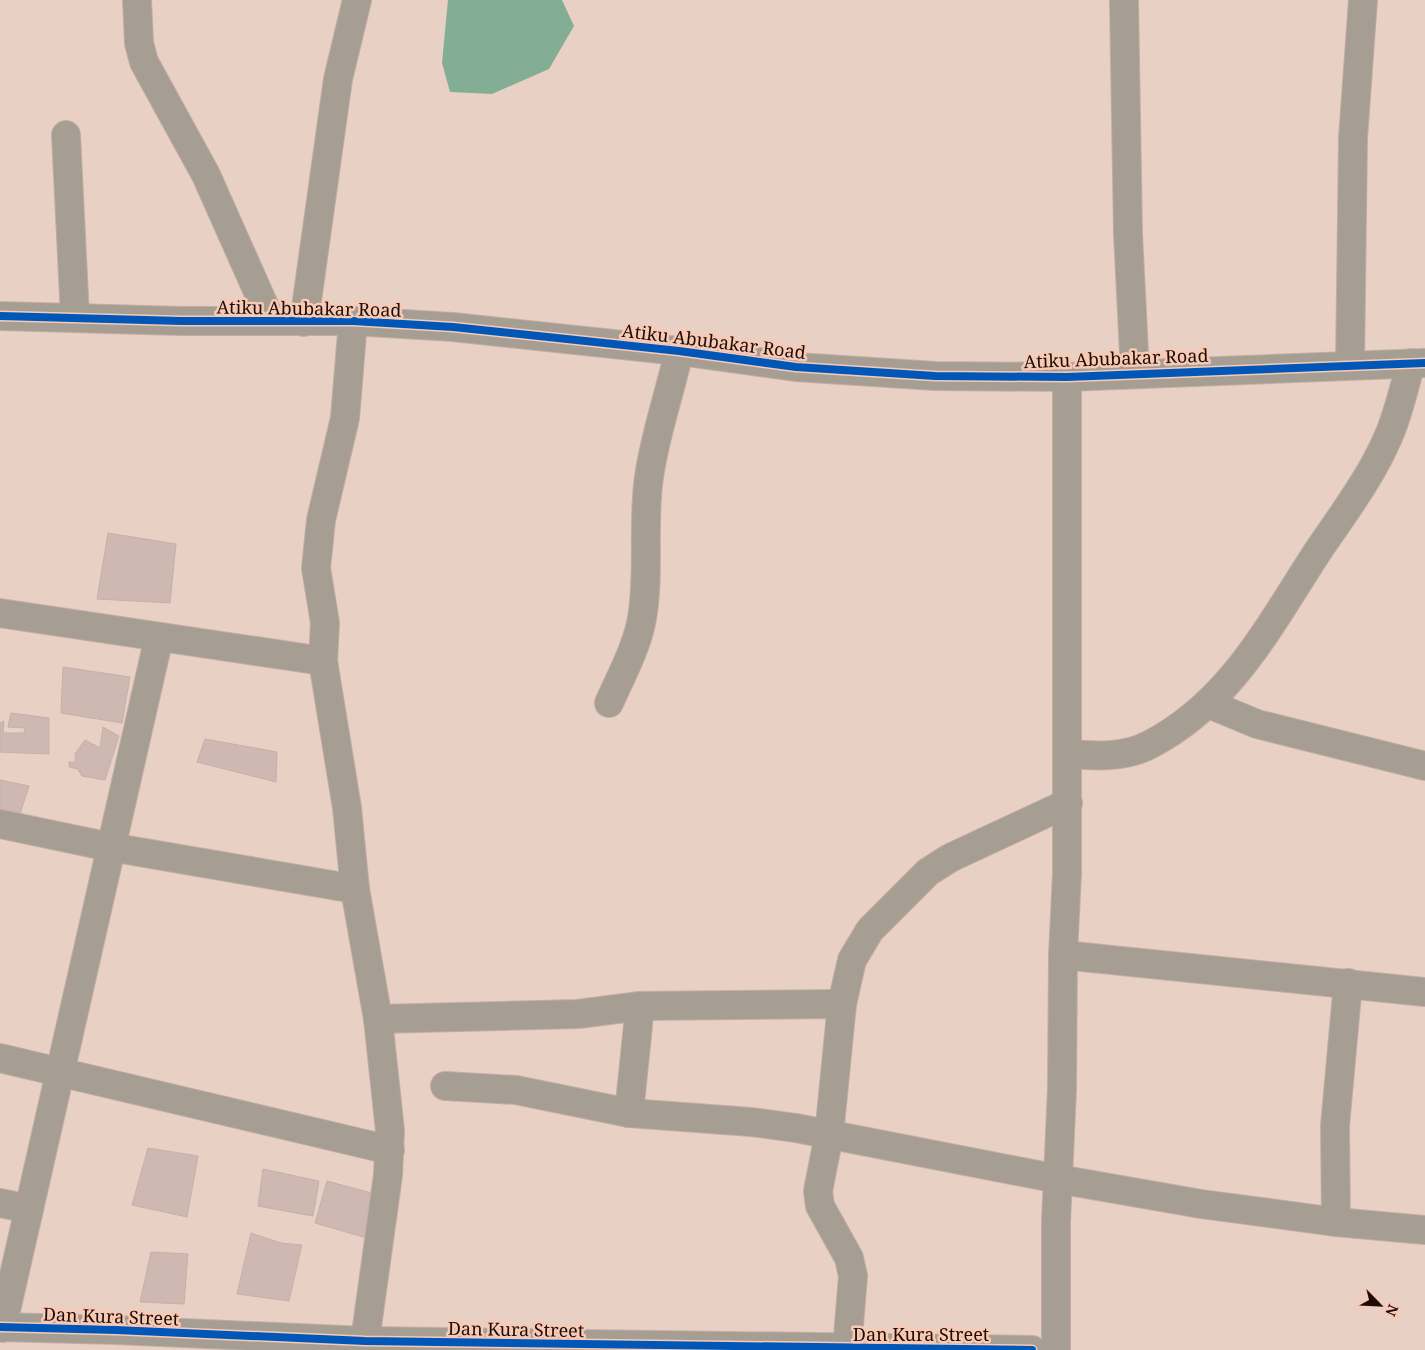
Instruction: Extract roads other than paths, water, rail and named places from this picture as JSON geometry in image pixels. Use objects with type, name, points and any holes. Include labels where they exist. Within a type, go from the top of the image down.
[{"type":"street","points":[[137,0],[139,43],[144,62],[206,175],[271,321]]},
{"type":"street","points":[[304,322],[338,79],[357,0]]},
{"type":"street","points":[[1124,0],[1128,234],[1135,373]]},
{"type":"street","points":[[1350,365],[1353,138],[1362,0]]},
{"type":"street","points":[[66,135],[75,317]]},
{"type":"street","name":"Atiku Abubakar Road","points":[[0,316],[304,322],[353,321],[472,328],[679,351],[796,367],[935,376],[1067,377],[1418,363]]},
{"type":"street","points":[[353,321],[345,418],[321,520],[316,568],[325,623],[323,661],[347,808],[356,889],[378,1019],[388,1101],[390,1150],[365,1341]]},
{"type":"street","points":[[609,703],[642,620],[645,518],[649,476],[679,351]]},
{"type":"street","points":[[1068,754],[1099,757],[1128,753],[1148,746],[1209,704],[1239,672],[1356,494],[1389,436],[1418,363]]},
{"type":"street","points":[[1056,1350],[1058,1179],[1062,1089],[1063,955],[1068,803],[1067,377]]},
{"type":"street","points":[[0,613],[323,661]]},
{"type":"street","points":[[1,1328],[159,637]]},
{"type":"street","points":[[1209,704],[1257,724],[1425,766]]},
{"type":"street","points":[[847,1349],[853,1276],[849,1258],[820,1206],[818,1198],[829,1135],[842,1004],[847,977],[859,946],[870,930],[928,872],[950,858],[1068,803]]},
{"type":"street","points":[[0,824],[110,847],[356,889]]},
{"type":"street","points":[[1063,955],[1425,992]]},
{"type":"street","points":[[1336,1222],[1336,1126],[1348,983]]},
{"type":"street","points":[[378,1019],[578,1014],[640,1006],[842,1004]]},
{"type":"street","points":[[629,1113],[640,1006]]},
{"type":"street","points":[[0,1058],[390,1150]]},
{"type":"street","points":[[445,1086],[516,1090],[629,1113],[751,1122],[1201,1204],[1336,1222],[1425,1230]]},
{"type":"street","points":[[0,1203],[29,1209]]},
{"type":"street","name":"Dan Kura Street","points":[[1,1328],[126,1330],[440,1346],[1032,1350]]}]
